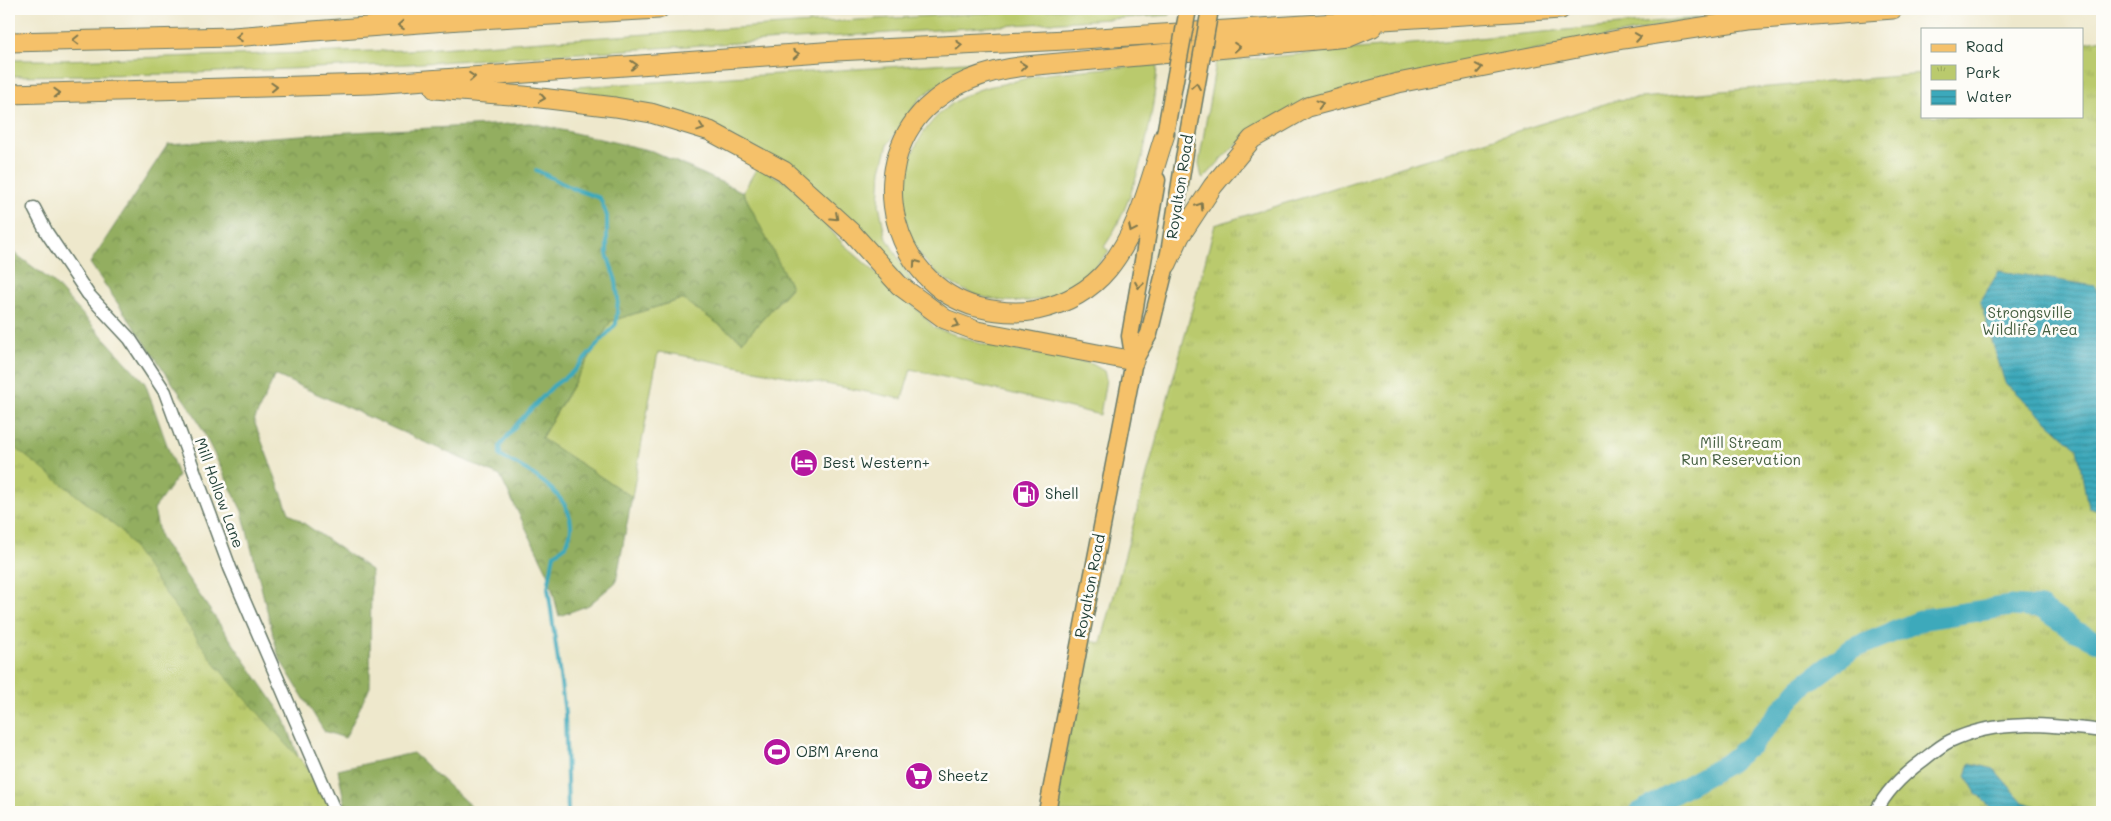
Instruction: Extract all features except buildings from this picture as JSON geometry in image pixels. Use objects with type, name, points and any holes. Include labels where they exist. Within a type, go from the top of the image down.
[{"type":"highway","points":[[460,20],[541,9]]},
{"type":"highway","points":[[9,42],[233,37],[460,20],[659,9]]},
{"type":"highway","points":[[9,94],[371,84],[836,51],[1066,40],[1561,9]]},
{"type":"highway","points":[[1167,264],[1180,236],[1213,186],[1252,139],[1308,107],[1398,83],[1623,39],[1749,20],[1893,9]]},
{"type":"highway","points":[[1165,134],[1139,213],[1127,240],[1108,269],[1091,286],[1070,300],[1049,308],[1012,313],[969,304],[954,298],[927,278],[903,243],[894,215],[892,192],[895,163],[904,139],[919,117],[934,101],[946,92],[978,75],[1026,66],[1349,37],[1388,21]]},
{"type":"highway","points":[[371,84],[524,96],[614,107],[650,113],[710,131],[784,171],[847,228],[899,285],[945,319],[978,331],[1134,360]]},
{"type":"main road","name":"Royalton Road","points":[[1134,360],[1130,336],[1188,9]]},
{"type":"main road","name":"Royalton Road","points":[[1046,812],[1134,360],[1149,334],[1167,264],[1210,9]]},
{"type":"street","name":"Mill Hollow Lane","points":[[34,208],[47,233],[88,294],[130,339],[165,392],[230,568],[335,812]]},
{"type":"street","points":[[1876,812],[1895,784],[1911,769],[1948,742],[1970,733],[1998,727],[2024,726],[2064,727],[2102,731]]},
{"type":"green space","points":[[1062,9],[1171,9],[1170,15],[408,64],[171,74],[9,76],[9,60],[409,50],[856,20]]},
{"type":"green space","points":[[1707,17],[1380,81],[1235,145],[1202,178],[1199,163],[1216,62]]},
{"type":"green space","name":"Mill Stream Run Reservation","points":[[2102,39],[2102,812],[1049,812],[1080,639],[1101,643],[1215,225],[1617,100],[1921,74],[1921,118],[2084,118],[2084,43]]},
{"type":"green space","points":[[980,61],[980,64],[955,73],[921,97],[888,144],[881,170],[879,204],[885,235],[912,282],[910,283],[723,131],[530,90]]},
{"type":"green space","points":[[1157,65],[1152,111],[1134,184],[1115,228],[1104,247],[1109,251],[1082,278],[1058,294],[1050,297],[1030,301],[1010,301],[989,298],[951,283],[935,271],[921,256],[911,239],[907,225],[904,202],[908,166],[923,134],[933,120],[946,108],[961,98],[982,89],[1038,75]]},
{"type":"green space","points":[[531,123],[652,151],[743,192],[791,287],[743,341],[682,299],[611,321],[541,438],[632,497],[616,582],[589,605],[559,616],[548,573],[500,476],[275,375],[254,421],[289,513],[371,570],[370,687],[345,738],[324,731],[279,658],[242,511],[196,417],[90,263],[168,144],[332,133]]},
{"type":"green space","points":[[758,166],[792,187],[843,244],[915,307],[935,328],[985,345],[1076,360],[1092,364],[1104,371],[1106,379],[1100,415],[911,369],[902,399],[658,352],[632,497],[541,439],[611,321],[682,299],[743,341],[791,288],[743,192]]},
{"type":"green space","points":[[9,249],[53,282],[145,383],[178,476],[154,509],[160,538],[284,717],[318,812],[9,812]]},
{"type":"green space","points":[[9,443],[120,529],[218,668],[326,788],[337,812],[9,812]]},
{"type":"green space","points":[[413,753],[477,812],[381,812],[345,805],[338,770]]},
{"type":"water","points":[[1999,271],[2095,286],[2102,304],[2102,511],[2088,507],[2077,448],[2005,383],[1980,302]]},
{"type":"water","points":[[1970,763],[1994,769],[2023,802],[2055,812],[1995,812],[1976,793],[1966,776]]},
{"type":"waterway","points":[[536,170],[572,188],[600,198],[607,216],[607,254],[616,281],[618,298],[616,324],[574,371],[553,386],[517,424],[500,446],[500,456],[536,476],[559,497],[567,508],[571,521],[567,544],[554,554],[548,588],[565,713],[568,812]]},
{"type":"waterway","points":[[1640,812],[1727,764],[1753,743],[1801,687],[1852,649],[1925,619],[2011,606],[2041,608],[2075,631],[2102,643]]},
{"type":"place","name":"Best Western+","points":[[804,463]]},
{"type":"place","name":"Shell","points":[[1026,494]]},
{"type":"place","name":"OBM Arena","points":[[777,752]]},
{"type":"place","name":"Sheetz","points":[[919,776]]},
{"type":"park label","name":"Strongsville Wildlife Area","points":[[2030,322]]}]
